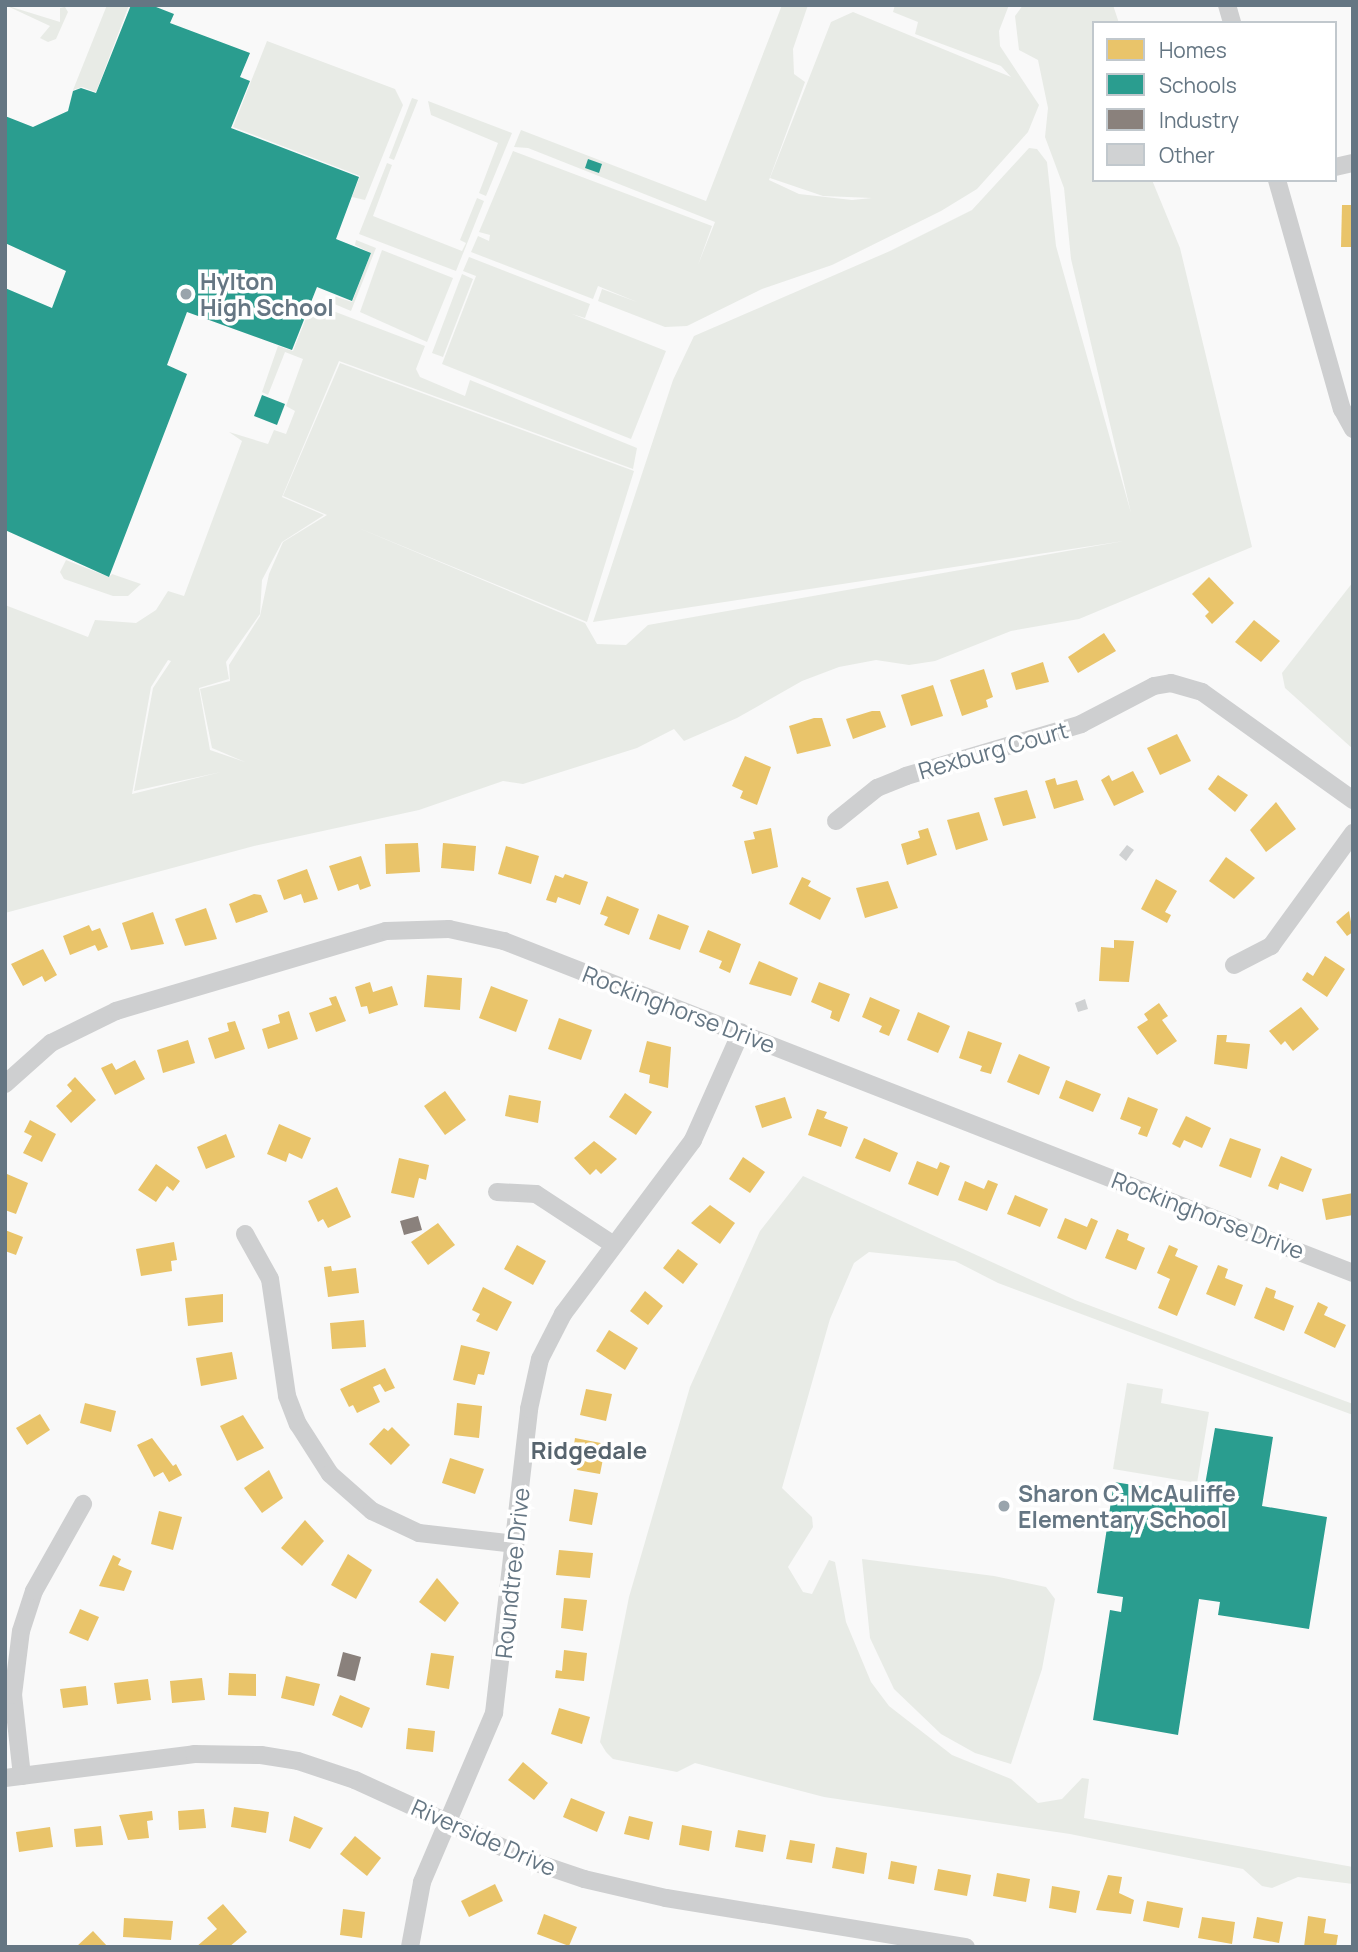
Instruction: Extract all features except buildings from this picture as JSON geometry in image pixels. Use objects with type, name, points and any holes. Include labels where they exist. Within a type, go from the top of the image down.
[{"type":"street","points":[[1281,182],[1342,409],[1353,429]]},
{"type":"street","name":"Rexburg Court","points":[[836,821],[892,781],[1081,724],[1154,686],[1179,683],[1202,692],[1353,800]]},
{"type":"street","points":[[1234,965],[1271,946],[1353,833]]},
{"type":"street","name":"Rockinghorse Drive","points":[[5,1084],[51,1043],[116,1011],[349,940],[424,928],[504,940],[1353,1273]]},
{"type":"street","name":"Roundtree Drive","points":[[410,1947],[416,1899],[494,1713],[529,1409],[540,1359],[563,1314],[693,1140],[741,1032]]},
{"type":"street","points":[[497,1192],[536,1194],[614,1245]]},
{"type":"street","points":[[245,1234],[270,1279],[291,1406],[312,1450],[330,1474],[372,1511],[419,1533],[515,1544]]},
{"type":"street","points":[[14,1777],[13,1695],[21,1631],[34,1591],[83,1504]]},
{"type":"street","name":"Riverside Drive","points":[[14,1777],[194,1754],[261,1755],[334,1772],[534,1861],[635,1892],[966,1947]]},
{"type":"shaded area","points":[[5,5],[60,22],[60,8],[65,7],[68,12],[56,39],[48,42],[40,38],[50,26]]},
{"type":"shaded area","points":[[107,5],[129,5],[96,92],[82,87],[73,90]]},
{"type":"shaded area","points":[[782,5],[808,5],[793,49],[794,74],[805,82],[769,180],[799,194],[852,200],[872,198],[823,196],[770,178],[831,22],[853,12],[1011,77],[1001,66],[915,34],[918,22],[893,12],[895,5],[1009,5],[999,31],[1000,46],[1039,105],[1028,132],[977,189],[941,211],[832,265],[762,289],[687,326],[665,327],[598,301],[602,289],[637,302],[598,286],[593,299],[471,252],[478,236],[489,241],[490,235],[479,232],[513,151],[712,226],[698,265],[715,222],[528,148],[514,147],[521,130],[706,201]]},
{"type":"shaded area","points":[[1023,5],[1113,5],[1118,21],[1092,21],[1092,182],[1153,182],[1180,248],[1252,547],[1079,619],[1011,631],[935,661],[909,665],[876,660],[839,667],[802,681],[737,718],[684,741],[674,729],[637,748],[523,784],[503,781],[419,810],[254,846],[5,913],[5,605],[88,637],[95,620],[136,623],[156,610],[168,591],[184,596],[242,441],[229,432],[268,444],[274,430],[286,434],[295,411],[286,406],[303,359],[285,352],[268,395],[262,392],[278,346],[293,351],[312,303],[425,346],[416,369],[420,377],[465,396],[470,380],[637,448],[633,469],[339,361],[282,497],[324,515],[282,542],[262,580],[260,614],[226,662],[229,679],[199,688],[210,750],[245,762],[212,748],[200,689],[230,681],[229,665],[260,616],[269,574],[283,542],[327,515],[283,496],[340,363],[634,471],[587,622],[356,527],[585,623],[597,644],[626,645],[648,625],[1124,541],[593,622],[673,380],[694,336],[890,251],[972,210],[1029,148],[1037,149],[1047,162],[1056,246],[1131,513],[1071,259],[1064,188],[1045,137],[1048,108],[1038,60],[1019,50],[1015,16]],"holes":[[[168,660],[171,661],[153,688],[134,791],[221,772],[132,794],[151,687]]]},
{"type":"shaded area","points":[[267,41],[395,89],[403,105],[365,200],[352,197],[360,176],[233,127]]},
{"type":"shaded area","points":[[412,98],[418,100],[394,160],[389,158]]},
{"type":"shaded area","points":[[428,101],[512,133],[486,196],[479,193],[498,143],[431,115]]},
{"type":"shaded area","points":[[387,163],[392,165],[373,216],[462,251],[466,243],[460,240],[477,198],[484,201],[456,271],[359,234]]},
{"type":"shaded area","points":[[356,240],[376,248],[351,311],[332,303],[334,296],[352,302],[371,253],[355,245]]},
{"type":"shaded area","points":[[382,250],[453,278],[427,342],[360,312]]},
{"type":"shaded area","points":[[469,257],[590,304],[585,318],[572,314],[666,351],[631,439],[442,364],[476,276],[463,271]]},
{"type":"shaded area","points":[[462,274],[473,279],[443,357],[432,353]]},
{"type":"shaded area","points":[[66,560],[109,577],[112,574],[141,584],[128,596],[113,596],[64,579],[60,572]]},
{"type":"shaded area","points":[[1353,582],[1353,749],[1285,688],[1282,673]]},
{"type":"shaded area","points":[[803,1176],[1075,1300],[1353,1404],[1353,1415],[998,1283],[955,1261],[869,1252],[854,1263],[830,1319],[782,1488],[812,1517],[813,1527],[788,1567],[803,1592],[812,1594],[829,1560],[835,1562],[846,1622],[871,1682],[889,1706],[952,1755],[1011,1779],[1038,1803],[1062,1799],[1082,1778],[1089,1779],[1084,1818],[1353,1867],[1353,1884],[1298,1877],[1272,1888],[1262,1886],[1243,1869],[1070,1834],[824,1797],[695,1763],[677,1772],[613,1759],[606,1752],[600,1742],[629,1597],[690,1387],[760,1231]]},
{"type":"shaded area","points":[[1127,1383],[1163,1389],[1161,1403],[1209,1412],[1197,1483],[1113,1469]]},
{"type":"shaded area","points":[[862,1559],[994,1576],[1046,1587],[1055,1599],[1042,1669],[1011,1764],[975,1753],[941,1734],[894,1689],[870,1638]]},
{"type":"place","name":"Hylton High School","points":[[186,294]]},
{"type":"place","name":"Sharon C. McAuliffe Elementary School","points":[[1004,1506]]},
{"type":"district","name":"Ridgedale","points":[[589,1450]]}]
